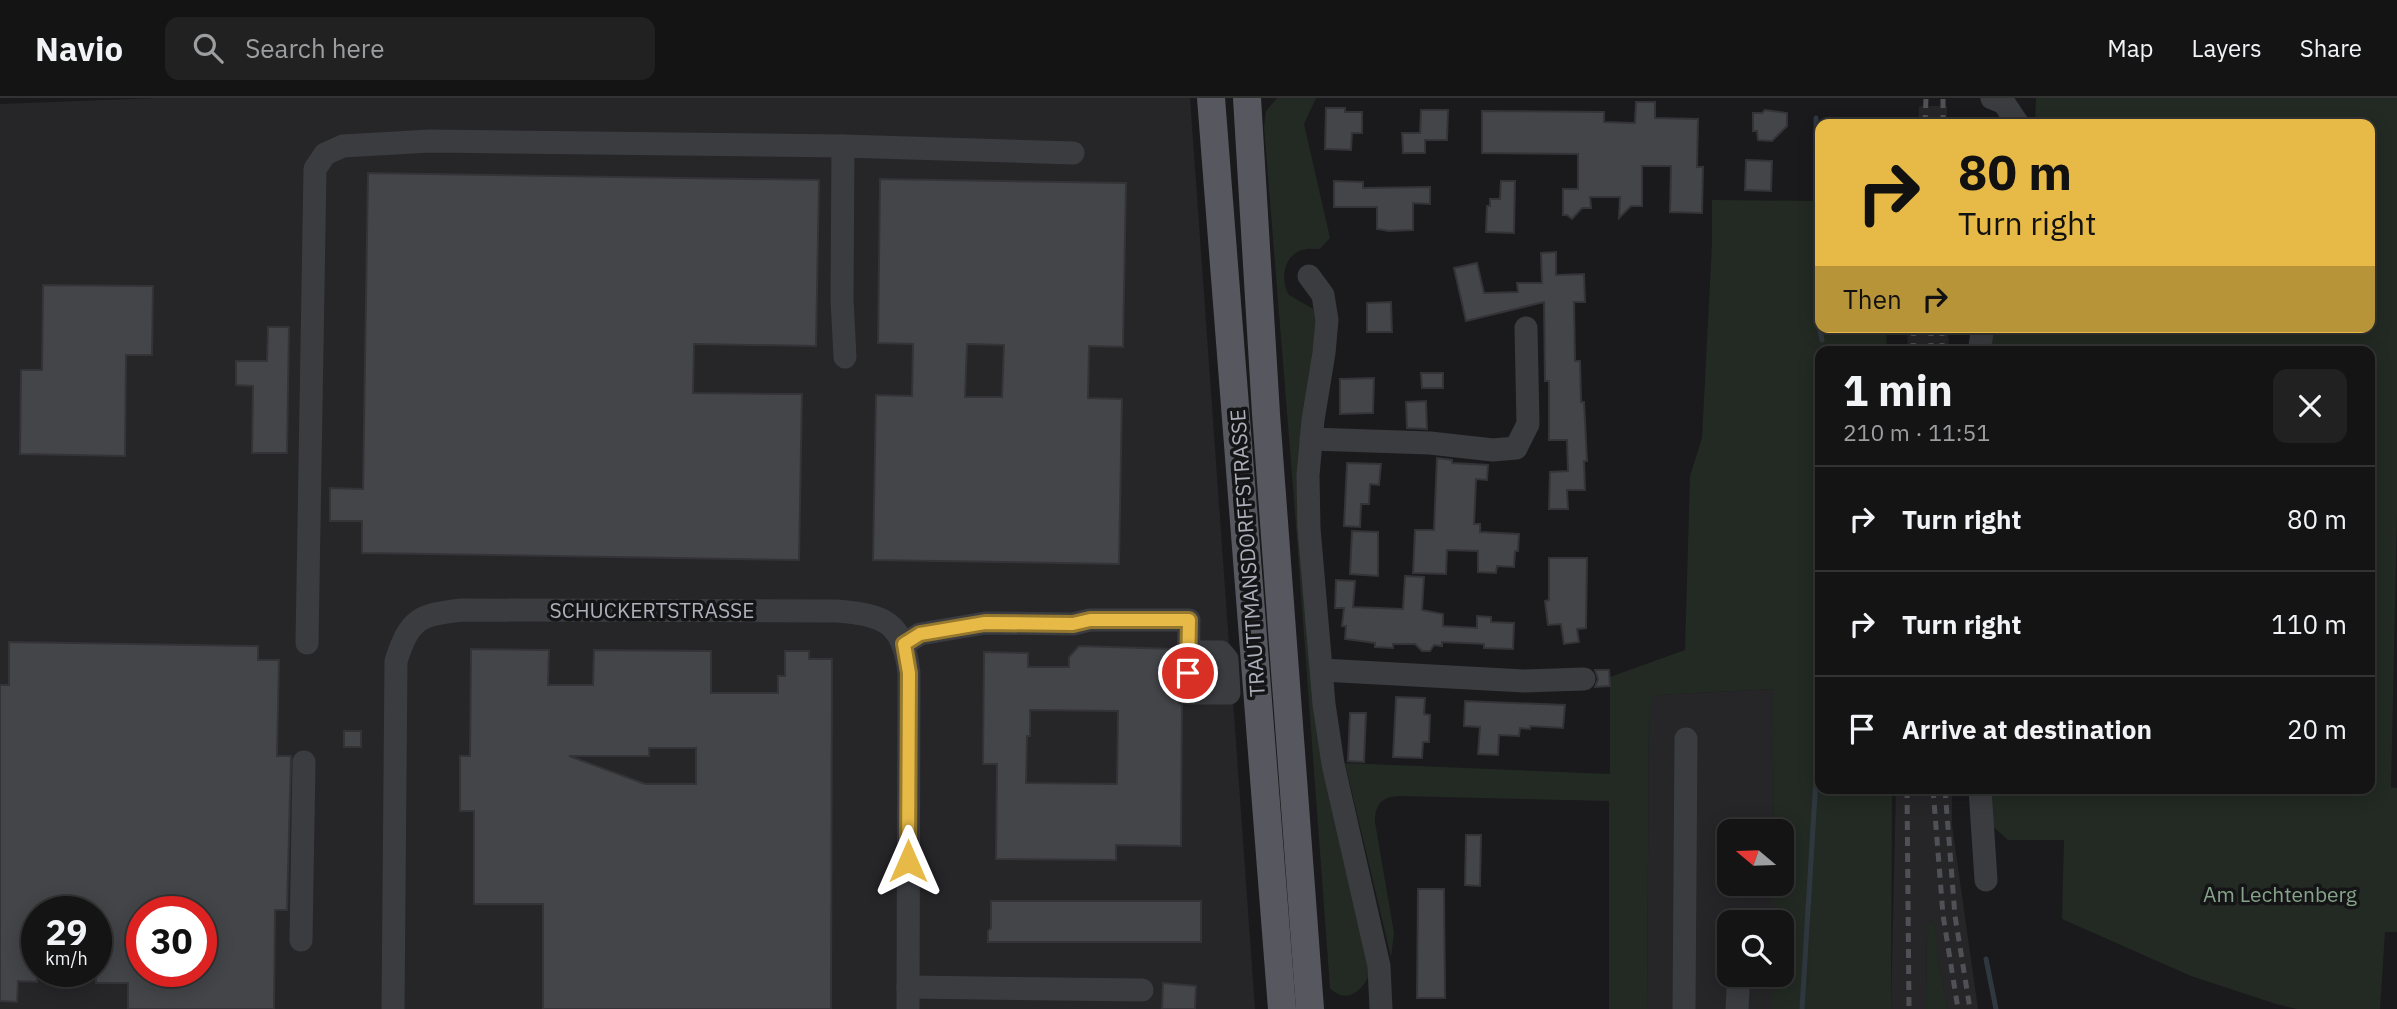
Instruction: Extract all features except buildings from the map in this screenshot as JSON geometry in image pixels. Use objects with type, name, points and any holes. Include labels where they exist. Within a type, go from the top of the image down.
[{"type":"main road","name":"TRAUTTMANSDORFFSTRASSE","points":[[1211,98],[1282,1009]]},
{"type":"main road","name":"TRAUTTMANSDORFFSTRASSE","points":[[1247,98],[1266,414],[1310,1009]]},
{"type":"street","points":[[2003,100],[2015,119]]},
{"type":"street","points":[[307,643],[315,169],[325,154],[343,146],[430,141],[843,146],[1073,153]]},
{"type":"street","points":[[843,146],[842,299],[845,357]]},
{"type":"street","points":[[1309,276],[1322,295],[1327,320],[1308,475],[1309,528],[1324,704],[1332,756],[1379,966],[1381,1009]]},
{"type":"street","points":[[1311,439],[1430,443],[1493,450],[1516,448],[1528,424],[1526,328]]},
{"type":"street","name":"SCHUCKERTSTRASSE","points":[[393,1009],[396,661],[404,636],[415,623],[430,614],[462,610],[837,611],[876,616],[888,622],[904,644]]},
{"type":"street","points":[[1142,990],[908,998],[909,673],[904,644],[920,634],[985,623],[1073,624],[1090,620],[1189,620],[1188,693],[1229,693],[1227,659],[1221,652],[1189,652]]},
{"type":"street","points":[[1322,670],[1524,681],[1584,679]]},
{"type":"street","points":[[1684,1009],[1686,739]]},
{"type":"street","points":[[301,940],[304,762]]},
{"type":"street","points":[[1980,794],[1986,880]]},
{"type":"shaded area","points":[[157,98],[1190,98],[1255,1009],[0,1009],[0,104]]},
{"type":"shaded area","points":[[1919,106],[1947,106],[1947,119],[1918,119]]},
{"type":"shaded area","points":[[1908,333],[1948,333],[1949,346],[1907,346]]},
{"type":"shaded area","points":[[1775,689],[1773,819],[1717,819],[1717,896],[1773,896],[1773,910],[1717,910],[1717,987],[1772,987],[1772,1009],[1647,1009],[1649,707],[1654,695]]},
{"type":"shaded area","points":[[1896,794],[1952,794],[1952,825],[1978,1009],[1948,1009],[1933,921],[1927,923],[1926,1009],[1891,1009]]},
{"type":"green space","points":[[1277,98],[1316,98],[1304,124],[1330,238],[1320,249],[1302,250],[1291,257],[1284,276],[1289,295],[1315,310],[1319,323],[1301,454],[1370,973],[1358,990],[1348,995],[1336,993],[1330,988],[1264,127],[1266,111]]},
{"type":"green space","name":"Am Lechtenberg","points":[[2036,98],[2397,98],[2397,514],[2391,787],[2397,788],[2397,932],[2385,932],[2380,1009],[2297,1009],[2276,1004],[2191,976],[2062,919],[2064,840],[2008,840],[1989,823],[1989,794],[2375,794],[2375,346],[1987,346],[1988,333],[2375,333],[2375,119],[2035,119]]},
{"type":"green space","points":[[1712,200],[1815,201],[1815,333],[1886,333],[1887,346],[1815,346],[1815,794],[1892,794],[1891,1009],[1772,1009],[1772,987],[1794,987],[1794,910],[1773,910],[1773,896],[1794,896],[1794,819],[1773,819],[1774,689],[1655,695],[1649,707],[1647,1009],[1609,1009],[1609,801],[1399,796],[1383,800],[1376,811],[1375,822],[1394,933],[1391,957],[1345,763],[1610,774],[1610,677],[1685,650],[1690,476],[1702,438]]},
{"type":"green space","points":[[1934,921],[1948,1009],[1926,1009],[1927,923]]},
{"type":"waterway","points":[[1821,333],[1822,340]]},
{"type":"waterway","points":[[1802,1009],[1815,794]]},
{"type":"waterway","points":[[1986,959],[1996,1009]]},
{"type":"railway","points":[[1925,119],[1926,98]]},
{"type":"railway","points":[[1943,98],[1943,119]]},
{"type":"railway","points":[[1913,346],[1914,333]]},
{"type":"railway","points":[[1931,333],[1931,346]]},
{"type":"railway","points":[[1942,333],[1942,346]]},
{"type":"railway","points":[[1907,794],[1909,1009]]},
{"type":"railway","points":[[1933,794],[1943,915],[1958,1009]]},
{"type":"railway","points":[[1945,794],[1955,916],[1970,1009]]},
{"type":"route","points":[[908,861],[909,673],[904,644],[920,634],[985,623],[1073,624],[1090,620],[1189,620],[1188,673]]}]
